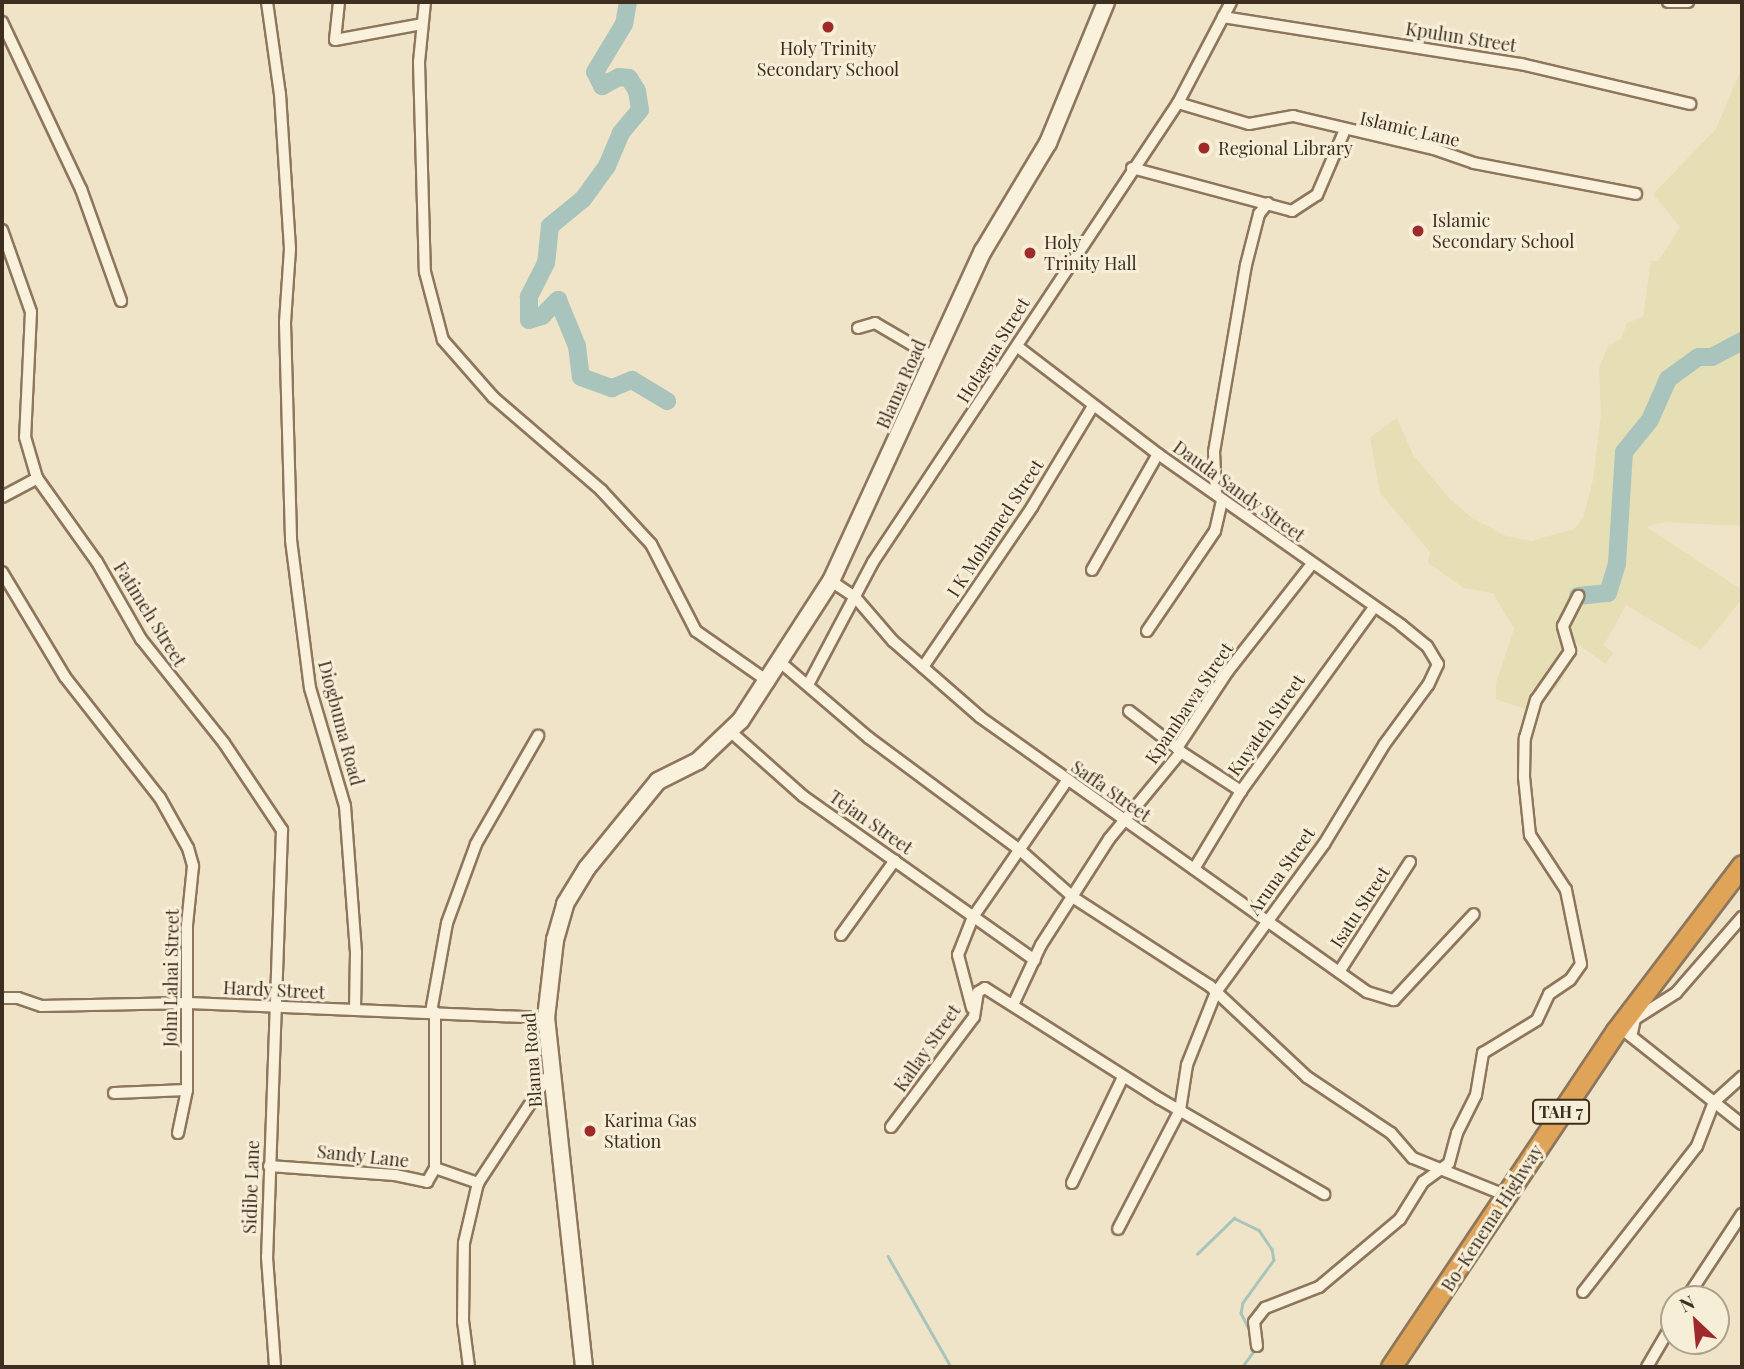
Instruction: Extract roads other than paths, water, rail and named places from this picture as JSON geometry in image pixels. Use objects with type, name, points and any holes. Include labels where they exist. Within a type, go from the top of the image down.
[{"type":"highway","name":"Bo-Kenema Highway","points":[[1391,1367],[1447,1289],[1505,1195],[1742,865]]},
{"type":"street","name":"Diogbuma Road","points":[[267,2],[279,94],[290,249],[285,323],[288,512],[310,688],[348,827],[355,1009]]},
{"type":"street","points":[[339,2],[335,40],[422,24]]},
{"type":"street","points":[[425,2],[419,62],[425,272],[443,340],[493,397],[611,501],[661,557],[696,631],[769,681]]},
{"type":"street","name":"Blama Road","points":[[584,1367],[546,1018],[555,940],[565,904],[587,868],[658,781],[698,761],[730,732],[769,681],[831,581],[983,251],[1048,143],[1106,2]]},
{"type":"street","name":"Hotagua Street","points":[[809,683],[873,562],[1018,347],[1132,168],[1178,103],[1231,2]]},
{"type":"street","points":[[1668,2],[1688,3]]},
{"type":"street","name":"Kpulun Street","points":[[1223,17],[1521,64],[1690,104]]},
{"type":"street","points":[[2,22],[81,189],[121,302]]},
{"type":"street","name":"Islamic Lane","points":[[1178,103],[1250,124],[1293,117],[1345,132],[1636,194]]},
{"type":"street","points":[[1132,168],[1292,211],[1308,205],[1317,195],[1345,132]]},
{"type":"street","points":[[1147,631],[1214,531],[1219,498],[1214,452],[1246,265],[1259,214],[1268,203]]},
{"type":"street","name":"Fatimeh Street","points":[[2,230],[31,312],[24,437],[37,478],[97,562],[141,639],[224,743],[282,830],[274,1008]]},
{"type":"street","points":[[858,328],[875,323],[933,357]]},
{"type":"street","name":"Dauda Sandy Street","points":[[1018,347],[1158,454],[1427,646],[1438,664]]},
{"type":"street","name":"I K Mohamed Street","points":[[923,667],[1032,507],[1093,406]]},
{"type":"street","points":[[1092,570],[1158,454]]},
{"type":"street","points":[[2,497],[37,478]]},
{"type":"street","name":"Kpambawa Street","points":[[1013,1005],[1054,923],[1074,898],[1109,839],[1126,821],[1179,750],[1227,671],[1311,565]]},
{"type":"street","name":"John Lahai Street","points":[[2,572],[72,688],[131,758],[177,825],[193,866],[187,925],[187,1090],[178,1133]]},
{"type":"street","name":"Saffa Street","points":[[831,581],[855,597],[893,641],[980,717],[1066,782],[1126,821],[1367,992],[1394,1000],[1474,914]]},
{"type":"street","points":[[1257,1346],[1254,1322],[1265,1308],[1319,1287],[1400,1219],[1423,1182],[1444,1169],[1476,1095],[1483,1053],[1537,1020],[1549,994],[1570,980],[1581,961],[1566,890],[1530,835],[1524,788],[1524,738],[1536,700],[1570,651],[1563,626],[1578,596]]},
{"type":"street","name":"Kuyateh Street","points":[[1194,869],[1241,791],[1374,607]]},
{"type":"street","points":[[780,662],[809,683],[869,738],[1020,850],[1074,898],[1216,992],[1307,1077],[1391,1133],[1413,1158],[1505,1195]]},
{"type":"street","name":"Aruna Street","points":[[1118,1229],[1180,1110],[1187,1065],[1216,992],[1429,685],[1438,664]]},
{"type":"street","points":[[1129,712],[1179,750],[1241,791]]},
{"type":"street","name":"Tejan Street","points":[[730,732],[803,796],[1035,960]]},
{"type":"street","points":[[478,1183],[435,1168],[433,1012],[447,923],[476,844],[538,736]]},
{"type":"street","points":[[974,1017],[958,954],[973,917],[1066,782]]},
{"type":"street","points":[[841,935],[895,860]]},
{"type":"street","name":"Isatu Street","points":[[1339,972],[1410,862]]},
{"type":"street","points":[[1742,917],[1676,993],[1635,1019],[1624,1032],[1742,1124]]},
{"type":"street","name":"Kallay Street","points":[[891,1126],[974,1017],[978,992],[985,989],[1013,1005]]},
{"type":"street","name":"Hardy Street","points":[[2,998],[18,998],[41,1006],[189,1003],[546,1018]]},
{"type":"street","points":[[1013,1005],[1123,1077],[1324,1194]]},
{"type":"street","name":"Sidibe Lane","points":[[274,1008],[267,1257],[275,1367]]},
{"type":"street","points":[[469,1367],[463,1321],[464,1243],[478,1183],[551,1072]]},
{"type":"street","points":[[1072,1183],[1123,1077]]},
{"type":"street","points":[[1583,1292],[1697,1146],[1714,1102],[1742,1077]]},
{"type":"street","points":[[114,1093],[187,1090]]},
{"type":"street","name":"Sandy Lane","points":[[269,1166],[395,1175],[427,1182],[435,1168]]},
{"type":"street","points":[[1695,1285],[1742,1214]]},
{"type":"street","points":[[1647,1367],[1660,1345]]},
{"type":"waterway","points":[[628,2],[624,24],[595,72],[602,86],[619,77],[629,78],[637,91],[640,110],[621,133],[607,166],[583,199],[550,226],[546,263],[529,297],[529,320],[542,316],[558,300],[577,346],[581,377],[612,388],[632,380],[667,401]]},
{"type":"waterway","points":[[1578,596],[1608,593],[1617,563],[1624,452],[1650,420],[1668,379],[1698,357],[1712,357],[1742,341]]},
{"type":"waterway","points":[[1197,1254],[1234,1218],[1259,1230],[1272,1249],[1274,1260],[1243,1303],[1241,1313],[1251,1333]]},
{"type":"waterway","points":[[888,1256],[951,1367]]},
{"type":"waterway","points":[[1242,1367],[1256,1348]]},
{"type":"place","name":"Holy Trinity Secondary School","points":[[828,27]]},
{"type":"place","name":"Regional Library","points":[[1204,148]]},
{"type":"place","name":"Islamic Secondary School","points":[[1418,231]]},
{"type":"place","name":"Holy Trinity Hall","points":[[1030,253]]},
{"type":"place","name":"Karima Gas Station","points":[[590,1131]]}]
